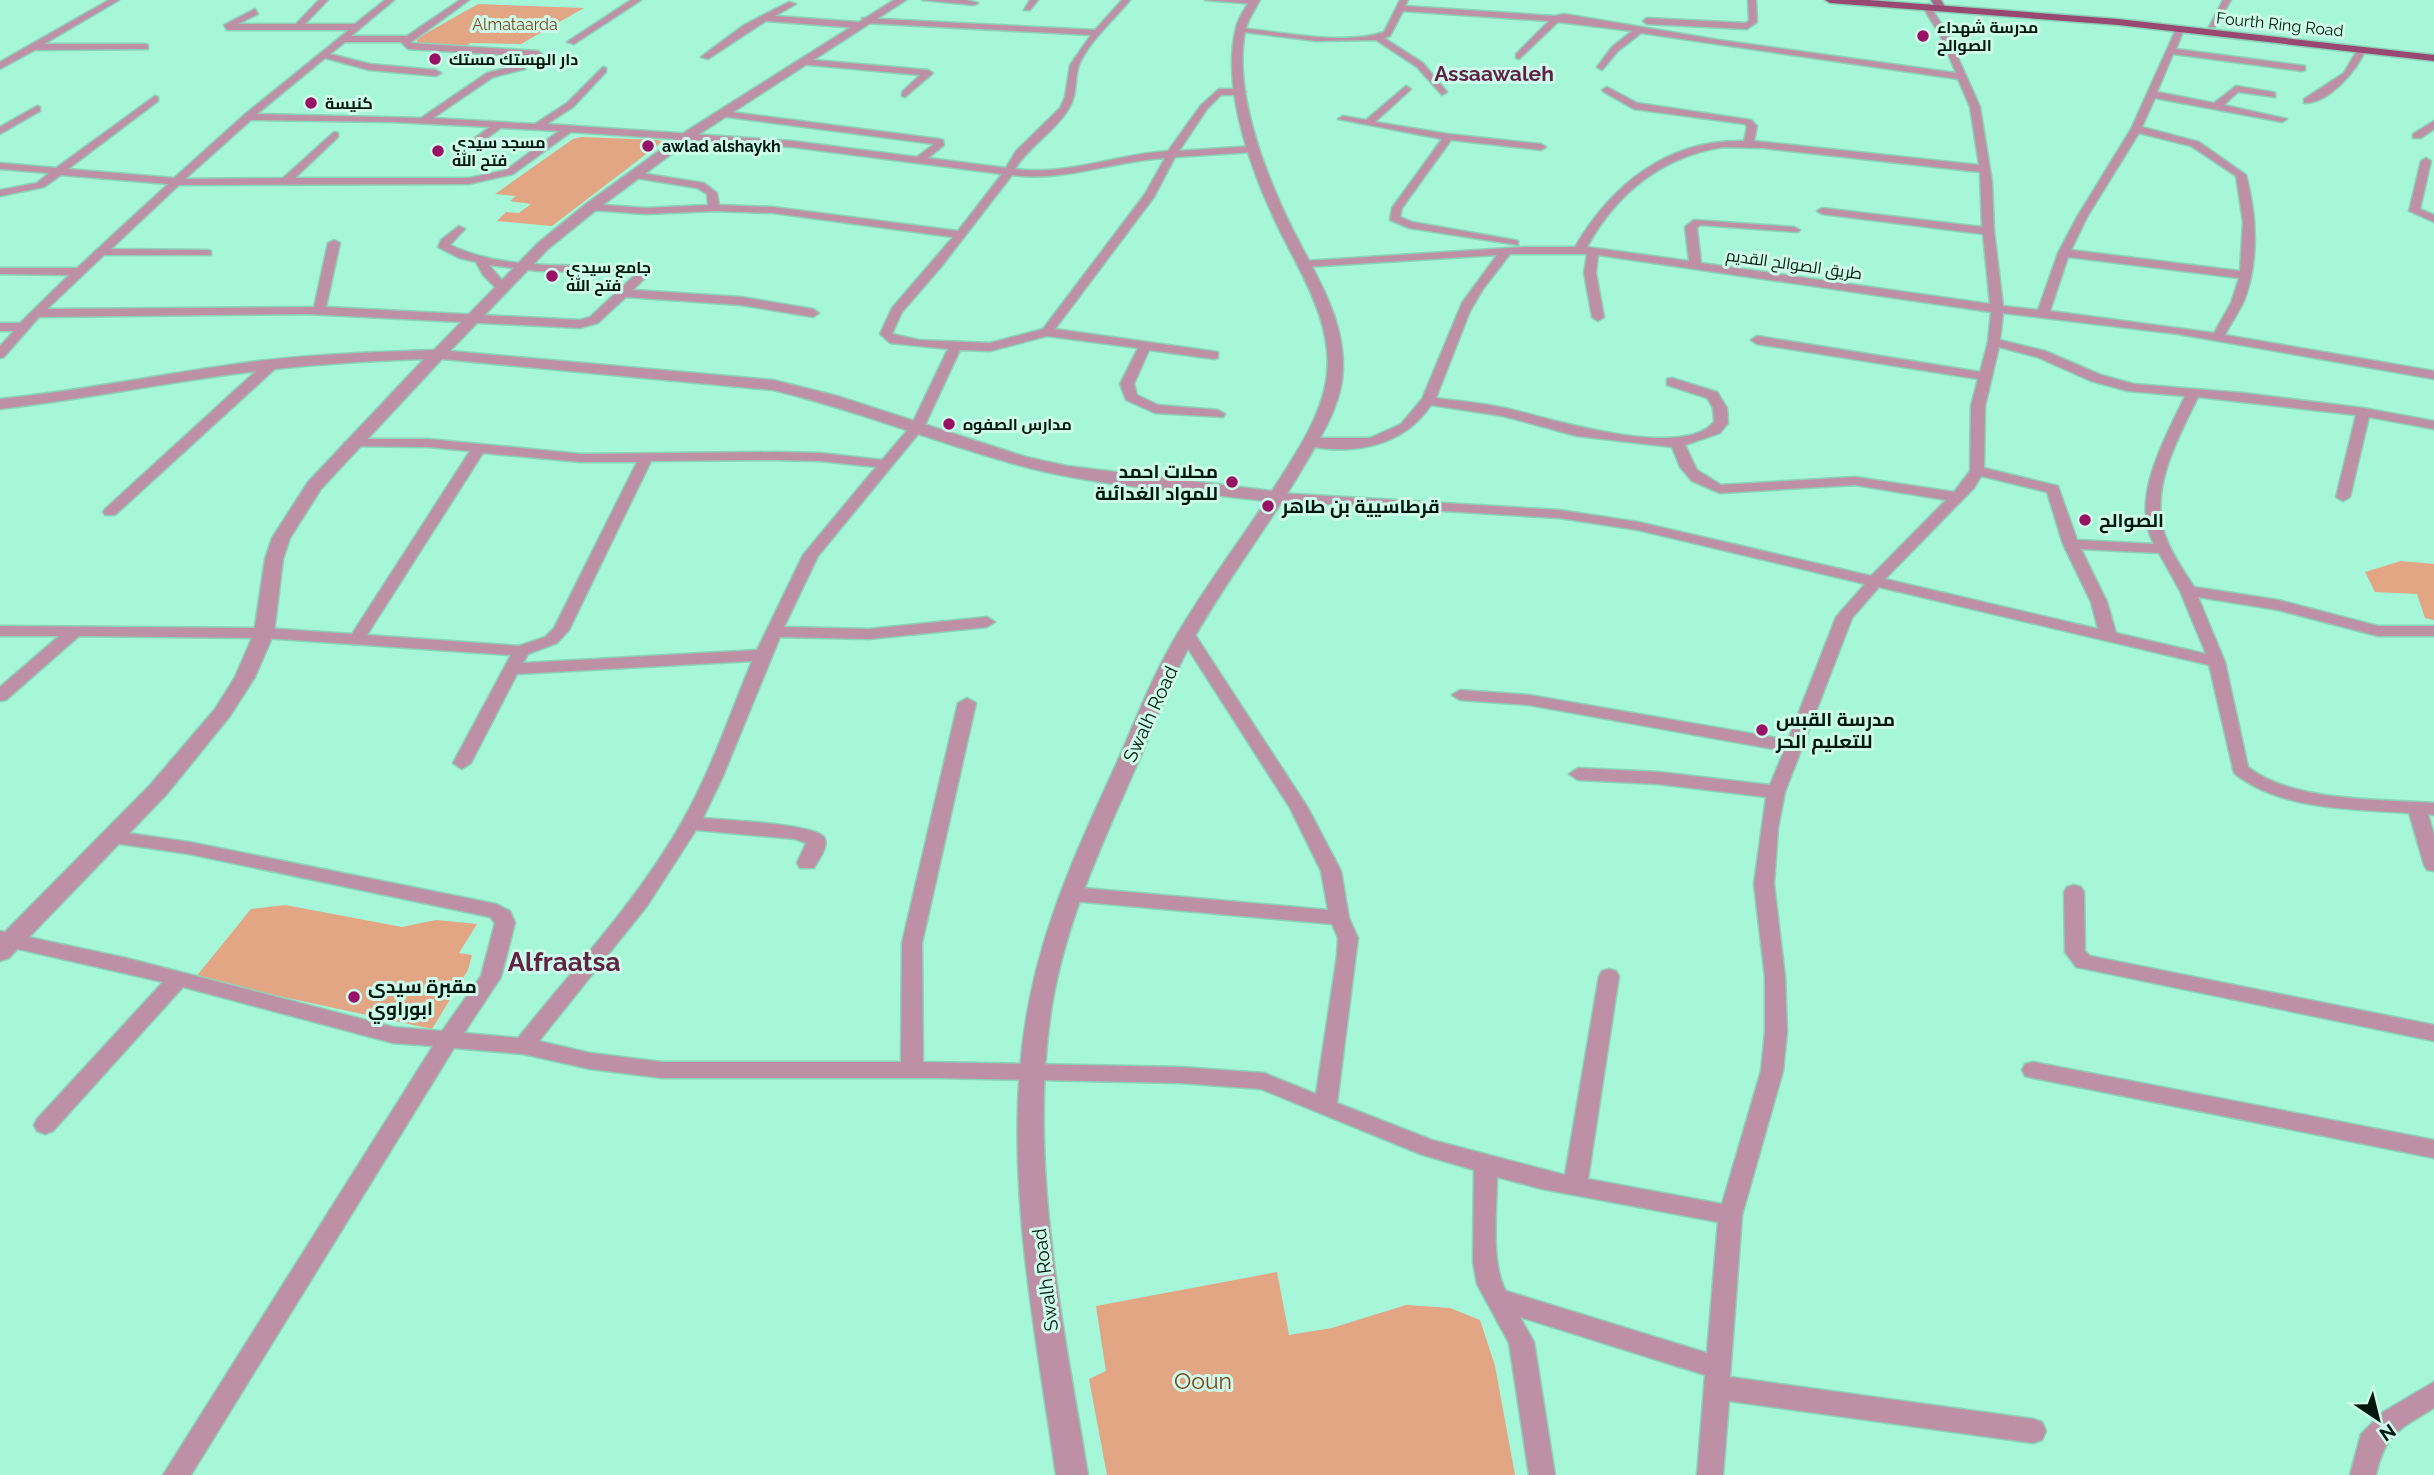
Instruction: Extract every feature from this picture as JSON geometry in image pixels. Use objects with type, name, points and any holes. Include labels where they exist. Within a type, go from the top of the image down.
[{"type":"main road","name":"Fourth Ring Road","points":[[1830,0],[1938,3],[2212,25],[2434,51]]},
{"type":"main road","points":[[1969,0],[2005,9]]},
{"type":"main road","points":[[1863,2],[1900,10],[1941,28],[1966,16],[2005,9]]},
{"type":"main road","name":"Fourth Ring Road","points":[[2005,9],[2434,58]]},
{"type":"street","points":[[0,66],[115,0]]},
{"type":"street","points":[[298,28],[324,0]]},
{"type":"street","points":[[0,354],[36,313],[247,117],[390,0]]},
{"type":"street","points":[[465,0],[405,42],[408,46],[538,54]]},
{"type":"street","points":[[571,42],[638,0]]},
{"type":"street","points":[[705,57],[747,27],[791,6],[790,2],[776,0]]},
{"type":"street","points":[[4,943],[114,837],[223,712],[245,677],[264,633],[274,559],[281,538],[314,486],[351,443],[468,320],[523,265],[591,207],[634,175],[689,135],[901,0]]},
{"type":"street","points":[[926,0],[976,1]]},
{"type":"street","points":[[1027,8],[1034,0]]},
{"type":"street","points":[[1126,0],[1097,33],[1075,65],[1070,97],[1064,110],[1020,153],[1010,173],[897,311],[886,334],[896,341],[990,347],[1047,332],[1214,355]]},
{"type":"street","points":[[1209,0],[1254,1]]},
{"type":"street","points":[[1240,31],[1353,40],[1378,38],[1387,34],[1402,4],[1558,17],[1747,26],[1753,22],[1752,0]]},
{"type":"street","points":[[2212,25],[2227,0]]},
{"type":"street","points":[[965,11],[976,1]]},
{"type":"street","name":"Swalh Road","points":[[1072,1475],[1041,1266],[1034,1146],[1032,1072],[1053,945],[1084,858],[1186,634],[1278,497],[1327,411],[1335,377],[1330,324],[1253,149],[1241,92],[1240,31],[1254,1]]},
{"type":"street","points":[[1710,1475],[1730,1215],[1772,1071],[1776,1032],[1775,977],[1764,884],[1769,828],[1776,792],[1844,617],[1872,582],[1973,481],[1977,471],[1978,407],[1994,342],[1997,309],[1984,169],[1975,107],[1941,28],[1922,2]]},
{"type":"street","points":[[1938,3],[1941,28]]},
{"type":"street","points":[[255,12],[227,27],[359,27]]},
{"type":"street","points":[[1558,17],[1718,43],[1962,77]]},
{"type":"street","points":[[1519,56],[1558,17]]},
{"type":"street","points":[[766,18],[1097,33]]},
{"type":"street","points":[[947,26],[956,19]]},
{"type":"street","points":[[1601,67],[1615,48],[1641,29]]},
{"type":"street","points":[[2043,314],[2064,253],[2082,217],[2136,129],[2180,29]]},
{"type":"street","points":[[1378,38],[1420,65],[1442,92]]},
{"type":"street","points":[[342,39],[410,39]]},
{"type":"street","points":[[35,47],[145,47]]},
{"type":"street","points":[[2307,101],[2339,83],[2352,71],[2362,49]]},
{"type":"street","points":[[2169,51],[2302,68]]},
{"type":"street","points":[[322,55],[347,58],[369,67],[436,73]]},
{"type":"street","points":[[802,62],[928,73],[905,94]]},
{"type":"street","points":[[422,121],[490,75],[522,67]]},
{"type":"street","points":[[536,128],[570,105],[603,69]]},
{"type":"street","points":[[1368,123],[1406,89]]},
{"type":"street","points":[[2217,107],[2236,89],[2272,94]]},
{"type":"street","points":[[1607,90],[1634,106],[1748,122],[1752,126],[1748,145]]},
{"type":"street","points":[[1047,332],[1150,195],[1172,153],[1204,107],[1219,92],[1241,92]]},
{"type":"street","points":[[2150,94],[2282,119]]},
{"type":"street","points":[[0,193],[40,185],[155,99]]},
{"type":"street","points":[[0,131],[37,109]]},
{"type":"street","points":[[723,114],[939,142],[939,145],[918,161]]},
{"type":"street","points":[[247,117],[422,121],[689,135],[792,144],[1010,173],[1058,172],[1140,156],[1253,149]]},
{"type":"street","points":[[1343,119],[1448,137],[1541,147]]},
{"type":"street","points":[[2417,136],[2434,124]]},
{"type":"street","points":[[462,152],[499,125]]},
{"type":"street","points":[[2136,129],[2195,144],[2241,175],[2249,206],[2244,275],[2236,303],[2218,336]]},
{"type":"street","points":[[2,168],[178,182],[469,181],[509,172],[568,130]]},
{"type":"street","points":[[285,181],[334,135]]},
{"type":"street","points":[[1448,137],[1397,208],[1394,215],[1396,221],[1538,249]]},
{"type":"street","points":[[1579,251],[1601,213],[1620,191],[1637,177],[1692,150],[1722,144],[1748,145],[1984,169]]},
{"type":"street","points":[[2426,161],[2414,211],[2434,219]]},
{"type":"street","points":[[634,175],[693,184],[708,189],[712,193],[714,208]]},
{"type":"street","points":[[670,211],[693,184]]},
{"type":"street","points":[[591,207],[670,211],[714,208],[774,210],[961,235]]},
{"type":"street","points":[[1822,211],[1988,231]]},
{"type":"street","points":[[1695,265],[1691,227],[1698,222],[1794,230]]},
{"type":"street","points":[[36,313],[319,311],[586,324],[594,320],[645,272],[480,260],[456,254],[444,247],[445,242],[459,229]]},
{"type":"street","points":[[319,311],[334,243]]},
{"type":"street","name":"طريق الصوالح القديم","points":[[1305,264],[1538,249],[1592,251],[1997,309],[2218,336],[2434,374]]},
{"type":"street","points":[[1309,442],[1360,443],[1389,437],[1414,418],[1428,401],[1464,309],[1475,290],[1507,251]]},
{"type":"street","points":[[1592,251],[1590,273],[1598,317]]},
{"type":"street","points":[[102,252],[207,253]]},
{"type":"street","points":[[2064,253],[2161,267],[2244,275]]},
{"type":"street","points":[[480,260],[487,273],[502,287]]},
{"type":"street","points":[[0,271],[80,272]]},
{"type":"street","points":[[623,293],[741,301],[813,313]]},
{"type":"street","points":[[0,327],[24,327]]},
{"type":"street","points":[[1757,340],[1984,376]]},
{"type":"street","points":[[1994,342],[2040,354],[2113,384],[2192,395],[2217,394],[2363,412],[2434,425]]},
{"type":"street","points":[[523,1046],[640,901],[691,823],[714,776],[763,655],[811,555],[883,464],[917,427],[955,346]]},
{"type":"street","points":[[1145,346],[1127,384],[1130,397],[1155,409],[1218,415]]},
{"type":"street","points":[[0,404],[83,395],[272,364],[438,354],[772,385],[831,399],[1022,460],[1067,471],[1278,497],[1476,508],[1611,522],[1717,542],[1872,582],[2217,662]]},
{"type":"street","points":[[110,512],[272,364]]},
{"type":"street","points":[[1428,401],[1504,412],[1577,432],[1678,443],[1715,430],[1721,423],[1716,399],[1706,391],[1672,382]]},
{"type":"street","points":[[2192,395],[2165,453],[2155,484],[2154,522],[2164,549],[2188,591],[2217,662],[2240,769],[2247,778],[2263,787],[2292,794],[2425,808],[2434,865]]},
{"type":"street","points":[[2343,497],[2363,412]]},
{"type":"street","points":[[351,443],[428,443],[581,458],[694,455],[820,457],[883,464]]},
{"type":"street","points":[[1678,443],[1693,477],[1720,489],[1855,481],[1957,497]]},
{"type":"street","points":[[356,640],[480,447]]},
{"type":"street","points":[[0,631],[264,633],[521,651],[551,640],[561,630],[646,457]]},
{"type":"street","points":[[1977,471],[2053,489],[2071,544],[2099,602],[2108,635]]},
{"type":"street","points":[[2071,544],[2164,549]]},
{"type":"street","points":[[2188,591],[2277,605],[2377,631],[2407,635],[2434,631]]},
{"type":"street","points":[[774,632],[869,634],[987,622]]},
{"type":"street","points":[[0,696],[74,632]]},
{"type":"street","points":[[1186,634],[1299,808],[1331,871],[1339,918],[1348,938],[1325,1108]]},
{"type":"street","points":[[462,763],[521,651]]},
{"type":"street","points":[[512,669],[763,655]]},
{"type":"street","points":[[1460,695],[1529,700],[1794,747]]},
{"type":"street","points":[[912,1069],[912,943],[967,703]]},
{"type":"street","points":[[1578,774],[1658,778],[1776,792]]},
{"type":"street","points":[[691,823],[797,834],[816,840],[815,849],[807,863]]},
{"type":"street","points":[[114,837],[189,848],[496,911],[503,916],[505,923],[491,976],[447,1041],[176,1475]]},
{"type":"street","points":[[2074,892],[2076,952],[2084,962],[2434,1033]]},
{"type":"street","points":[[1072,894],[1339,918]]},
{"type":"street","points":[[4,943],[178,979],[393,1035],[523,1046],[590,1061],[662,1070],[912,1069],[1180,1075],[1264,1081],[1428,1149],[1575,1186],[1730,1215]]},
{"type":"street","points":[[1575,1186],[1609,976]]},
{"type":"street","points":[[45,1125],[178,979]]},
{"type":"street","points":[[2033,1070],[2434,1149]]},
{"type":"street","points":[[1486,1164],[1485,1262],[1489,1284],[1521,1342],[1542,1475]]},
{"type":"street","points":[[1498,1299],[1717,1377],[2033,1431]]},
{"type":"street","points":[[2363,1475],[2370,1443],[2392,1420],[2434,1394]]},
{"type":"green space","name":"Almataarda","points":[[478,4],[584,8],[521,44],[471,43],[464,47],[418,43],[416,39]]},
{"type":"green space","points":[[582,137],[662,142],[552,226],[497,221],[506,212],[519,213],[531,204],[510,201],[516,196],[495,194],[573,139]]},
{"type":"green space","points":[[2401,561],[2434,564],[2434,620],[2425,618],[2417,594],[2375,592],[2365,572]]},
{"type":"green space","points":[[285,905],[402,927],[436,920],[477,924],[459,953],[472,955],[468,970],[432,1029],[195,978],[251,909]]},
{"type":"green space","name":"Ooun","points":[[1277,1272],[1289,1335],[1332,1328],[1406,1305],[1450,1308],[1480,1320],[1495,1366],[1515,1475],[1107,1475],[1089,1379],[1106,1371],[1096,1306]]},
{"type":"place","name":"مدرسة شهداء الصوالح","points":[[1923,36]]},
{"type":"place","name":"دار الهستك مستك","points":[[435,59]]},
{"type":"place","name":"كنيسة","points":[[311,103]]},
{"type":"place","name":"awlad alshaykh","points":[[648,146]]},
{"type":"place","name":"مسجد سيدي فتح الله","points":[[438,151]]},
{"type":"place","name":"جامع سيدي فتح الله","points":[[552,276]]},
{"type":"place","name":"مدارس الصفوه","points":[[949,424]]},
{"type":"place","name":"محلات احمد للمواد الغدائىة","points":[[1232,482]]},
{"type":"place","name":"قرطاسيية بن طاهر","points":[[1268,506]]},
{"type":"place","name":"الصوالح","points":[[2085,520]]},
{"type":"place","name":"مدرسة القبس للتعليم الحر","points":[[1762,730]]},
{"type":"place","name":"مقبرة سيدى ابوراوي","points":[[354,997]]},
{"type":"district","name":"Assaawaleh","points":[[1494,74]]},
{"type":"district","name":"Alfraatsa","points":[[564,962]]}]
